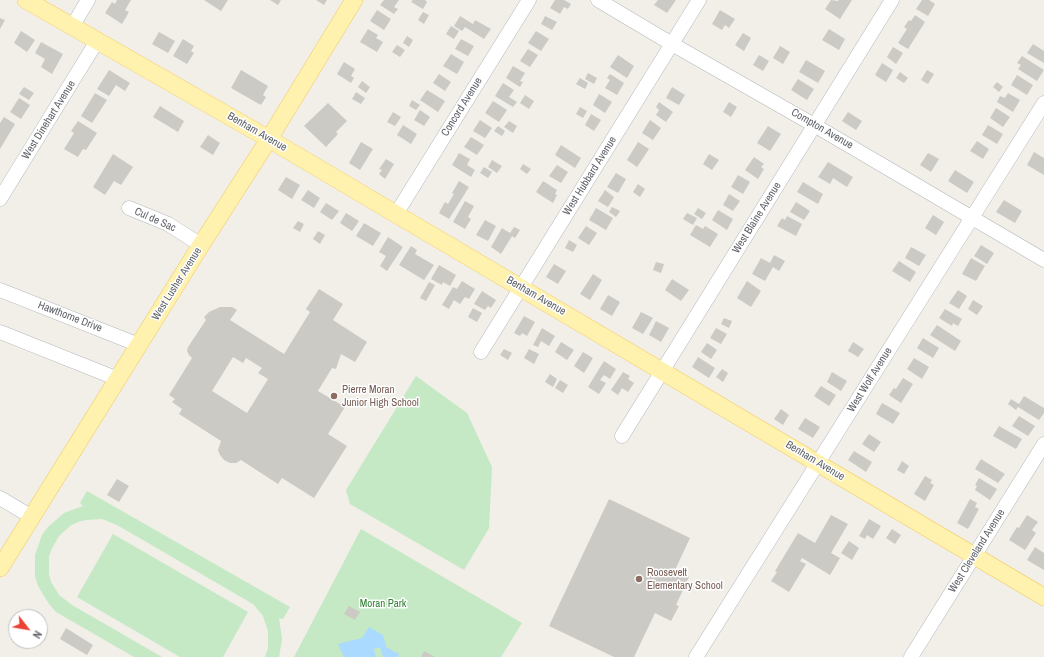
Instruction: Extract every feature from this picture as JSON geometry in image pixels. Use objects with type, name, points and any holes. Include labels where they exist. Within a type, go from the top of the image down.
[{"type":"main road","name":"Benham Avenue","points":[[26,0],[269,139],[818,462],[1044,597]]},
{"type":"main road","name":"West Lusher Avenue","points":[[0,568],[201,245],[269,139],[354,0]]},
{"type":"street","points":[[72,27],[88,0]]},
{"type":"street","name":"Concord Avenue","points":[[396,214],[529,0]]},
{"type":"street","name":"Compton Avenue","points":[[598,0],[1044,260]]},
{"type":"street","name":"West Hubbard Avenue","points":[[481,352],[700,0]]},
{"type":"street","name":"West Blaine Avenue","points":[[622,436],[892,0]]},
{"type":"street","name":"West Dinehart Avenue","points":[[0,199],[97,41]]},
{"type":"street","name":"West Wolf Avenue","points":[[696,657],[1044,103]]},
{"type":"street","name":"Cul de Sac","points":[[129,208],[168,224],[201,245]]},
{"type":"street","name":"Hawthorne Drive","points":[[0,290],[140,345]]},
{"type":"street","points":[[0,332],[118,380]]},
{"type":"street","name":"West Cleveland Avenue","points":[[911,657],[1044,444]]},
{"type":"street","points":[[0,498],[32,517]]},
{"type":"green space","points":[[416,376],[467,413],[492,467],[489,528],[464,570],[350,504],[346,490]]},
{"type":"green space","points":[[87,491],[290,607],[283,619],[279,618],[282,639],[279,657],[265,657],[268,648],[268,631],[263,616],[253,604],[117,525],[102,519],[78,522],[70,526],[59,536],[51,550],[49,557],[49,574],[51,582],[59,595],[72,605],[162,657],[134,657],[56,612],[49,604],[38,586],[35,576],[35,555],[42,535],[48,527],[64,513],[83,506],[80,503]]},
{"type":"green space","name":"Moran Park","points":[[361,529],[522,623],[501,657],[294,657]]},
{"type":"green space","points":[[113,534],[248,612],[223,657],[180,657],[77,597]]},
{"type":"water","points":[[369,627],[383,635],[386,647],[399,654],[398,657],[383,657],[380,647],[374,649],[376,657],[344,657],[338,644],[362,638]]},
{"type":"building","points":[[117,0],[131,0],[125,10],[129,12],[122,24],[105,13],[112,2],[115,4]]},
{"type":"building","points":[[204,0],[228,0],[221,11]]},
{"type":"building","points":[[270,0],[281,0],[278,5]]},
{"type":"building","points":[[316,0],[327,0],[324,5]]},
{"type":"building","points":[[384,0],[399,0],[394,7],[398,9],[394,14],[380,5]]},
{"type":"building","points":[[413,0],[425,0],[427,2],[423,9],[411,2]]},
{"type":"building","points":[[555,0],[564,0],[571,4],[568,9],[564,7],[560,14],[550,8]]},
{"type":"building","points":[[658,0],[676,0],[667,13],[654,5]]},
{"type":"building","points":[[831,0],[852,0],[840,19],[825,9]]},
{"type":"building","points":[[922,0],[929,0],[935,4],[928,16],[916,9]]},
{"type":"building","points":[[377,10],[391,19],[384,30],[370,21]]},
{"type":"building","points":[[720,10],[735,19],[729,28],[725,25],[722,30],[712,24]]},
{"type":"building","points":[[423,12],[429,15],[424,24],[418,20]]},
{"type":"building","points":[[915,15],[925,22],[908,49],[898,43],[907,29],[904,27]]},
{"type":"building","points":[[460,16],[473,24],[475,20],[491,29],[484,39],[465,27],[462,31],[454,26]]},
{"type":"building","points":[[545,16],[557,22],[552,30],[541,24]]},
{"type":"building","points":[[0,18],[5,20],[0,29]]},
{"type":"building","points":[[451,26],[459,31],[454,39],[446,34]]},
{"type":"building","points":[[368,29],[378,35],[376,38],[383,42],[377,52],[360,42]]},
{"type":"building","points":[[829,29],[845,39],[839,50],[822,40]]},
{"type":"building","points":[[21,31],[35,40],[27,52],[14,43]]},
{"type":"building","points":[[536,31],[549,39],[541,51],[528,43]]},
{"type":"building","points":[[159,32],[175,41],[168,53],[152,44]]},
{"type":"building","points":[[743,33],[751,38],[744,51],[735,45]]},
{"type":"building","points":[[407,36],[413,40],[409,47],[403,43]]},
{"type":"building","points":[[183,39],[194,46],[191,51],[194,53],[187,64],[173,56]]},
{"type":"building","points":[[461,39],[474,46],[468,56],[455,49]]},
{"type":"building","points":[[41,42],[63,54],[52,74],[41,67],[45,59],[35,53]]},
{"type":"building","points":[[1033,44],[1044,51],[1044,63],[1027,53]]},
{"type":"building","points":[[397,45],[405,50],[400,57],[392,52]]},
{"type":"building","points":[[780,46],[790,52],[783,64],[773,58]]},
{"type":"building","points":[[893,47],[903,53],[896,64],[887,57]]},
{"type":"building","points":[[528,49],[538,55],[530,67],[520,61]]},
{"type":"building","points":[[451,54],[464,62],[457,74],[443,66]]},
{"type":"building","points":[[618,55],[634,66],[627,78],[610,67]]},
{"type":"building","points":[[759,55],[769,61],[763,71],[753,65]]},
{"type":"building","points":[[1022,56],[1044,70],[1037,81],[1018,69],[1021,65],[1017,63]]},
{"type":"building","points":[[806,60],[825,71],[818,83],[799,72]]},
{"type":"building","points":[[344,62],[355,69],[351,76],[354,78],[351,83],[337,74]]},
{"type":"building","points":[[882,63],[893,70],[886,82],[875,75]]},
{"type":"building","points":[[513,66],[525,73],[520,81],[523,82],[520,87],[506,78]]},
{"type":"building","points":[[109,70],[130,83],[125,91],[116,85],[109,96],[97,89]]},
{"type":"building","points":[[241,70],[268,86],[263,95],[266,97],[261,105],[231,88]]},
{"type":"building","points":[[927,70],[934,74],[928,84],[921,80]]},
{"type":"building","points":[[900,72],[908,78],[904,83],[896,78]]},
{"type":"building","points":[[588,73],[597,78],[594,84],[585,79]]},
{"type":"building","points":[[439,74],[451,82],[445,91],[433,83]]},
{"type":"building","points":[[610,74],[624,83],[617,95],[605,88],[610,80],[607,78]]},
{"type":"building","points":[[1017,75],[1033,85],[1027,95],[1011,85]]},
{"type":"building","points":[[580,78],[588,83],[585,89],[576,84]]},
{"type":"building","points":[[798,79],[814,89],[807,100],[791,90]]},
{"type":"building","points":[[362,81],[370,87],[366,93],[358,87]]},
{"type":"building","points":[[997,82],[1003,87],[999,92],[993,87]]},
{"type":"building","points":[[503,83],[514,90],[509,97],[517,102],[513,107],[495,96]]},
{"type":"building","points":[[24,87],[34,93],[29,100],[19,94]]},
{"type":"building","points":[[672,87],[685,95],[679,105],[666,98]]},
{"type":"building","points":[[427,90],[445,101],[438,112],[420,100]]},
{"type":"building","points":[[356,92],[365,98],[361,104],[352,99]]},
{"type":"building","points":[[95,93],[107,100],[92,123],[81,116]]},
{"type":"building","points":[[1008,93],[1020,100],[1013,112],[997,102],[1000,96],[1005,98]]},
{"type":"building","points":[[599,94],[612,102],[605,113],[593,105]]},
{"type":"building","points":[[525,95],[534,101],[529,109],[520,103]]},
{"type":"building","points":[[19,98],[30,105],[21,119],[10,112]]},
{"type":"building","points":[[412,100],[420,105],[416,110],[409,106]]},
{"type":"building","points":[[493,101],[507,110],[499,122],[485,113]]},
{"type":"building","points":[[659,102],[673,112],[666,122],[656,115],[659,110],[656,107]]},
{"type":"building","points":[[729,102],[737,107],[731,117],[723,112]]},
{"type":"building","points":[[328,103],[347,121],[336,132],[338,134],[326,147],[304,126]]},
{"type":"building","points":[[160,106],[184,121],[178,132],[153,117]]},
{"type":"building","points":[[580,107],[587,111],[583,118],[576,114]]},
{"type":"building","points":[[996,108],[1010,117],[1003,127],[990,118]]},
{"type":"building","points":[[420,110],[430,117],[424,126],[414,120]]},
{"type":"building","points":[[393,112],[401,117],[395,126],[387,122]]},
{"type":"building","points":[[848,112],[862,121],[856,130],[842,121]]},
{"type":"building","points":[[591,114],[601,120],[594,131],[585,125]]},
{"type":"building","points":[[4,117],[15,124],[0,149],[0,123]]},
{"type":"building","points":[[480,120],[492,128],[485,138],[473,131]]},
{"type":"building","points":[[650,120],[661,128],[653,140],[642,133]]},
{"type":"building","points":[[78,121],[97,133],[86,150],[83,149],[78,157],[64,149],[74,133],[71,131]]},
{"type":"building","points":[[509,121],[517,126],[513,133],[504,127]]},
{"type":"building","points":[[403,125],[417,134],[411,144],[397,135]]},
{"type":"building","points":[[988,125],[1003,134],[997,144],[982,135]]},
{"type":"building","points":[[498,126],[505,131],[502,136],[494,131]]},
{"type":"building","points":[[768,126],[781,134],[770,151],[757,143]]},
{"type":"building","points":[[208,135],[220,143],[213,155],[200,147]]},
{"type":"building","points":[[471,137],[484,145],[477,155],[464,147]]},
{"type":"building","points":[[977,141],[989,149],[983,159],[970,151]]},
{"type":"building","points":[[361,142],[373,149],[360,170],[349,163]]},
{"type":"building","points":[[638,142],[649,149],[637,167],[627,160]]},
{"type":"building","points":[[561,145],[581,158],[575,168],[555,155]]},
{"type":"building","points":[[1034,152],[1044,158],[1044,175],[1027,165]]},
{"type":"building","points":[[459,153],[470,159],[467,165],[475,170],[471,177],[452,165]]},
{"type":"building","points":[[928,153],[939,159],[931,172],[920,165]]},
{"type":"building","points":[[113,154],[133,167],[121,185],[114,181],[105,195],[93,187]]},
{"type":"building","points":[[709,154],[719,160],[712,170],[703,164]]},
{"type":"building","points":[[754,157],[764,164],[761,167],[764,169],[758,179],[745,170]]},
{"type":"building","points":[[386,159],[394,164],[385,179],[379,174],[382,170],[379,169]]},
{"type":"building","points":[[492,160],[502,166],[497,173],[488,167]]},
{"type":"building","points":[[828,162],[853,177],[847,187],[833,178],[830,184],[818,177]]},
{"type":"building","points":[[523,164],[531,169],[527,174],[520,169]]},
{"type":"building","points":[[557,165],[568,172],[561,183],[549,176]]},
{"type":"building","points":[[484,167],[492,172],[488,178],[480,173]]},
{"type":"building","points":[[955,170],[974,182],[967,193],[948,181]]},
{"type":"building","points":[[616,173],[626,179],[618,193],[607,187]]},
{"type":"building","points":[[738,175],[750,182],[743,194],[731,187]]},
{"type":"building","points":[[286,177],[300,185],[292,199],[278,190]]},
{"type":"building","points":[[459,181],[469,187],[449,219],[439,213],[445,202],[448,204]]},
{"type":"building","points":[[543,181],[557,190],[555,194],[557,195],[553,203],[536,192]]},
{"type":"building","points":[[803,182],[823,194],[818,204],[797,192]]},
{"type":"building","points":[[638,184],[645,189],[640,197],[633,192]]},
{"type":"building","points":[[308,190],[320,198],[314,208],[301,200]]},
{"type":"building","points":[[605,190],[614,197],[608,207],[598,201]]},
{"type":"building","points":[[729,194],[740,201],[733,211],[723,205]]},
{"type":"building","points":[[1004,200],[1022,211],[1015,223],[996,212]]},
{"type":"building","points":[[465,201],[474,206],[468,217],[471,219],[465,229],[453,222]]},
{"type":"building","points":[[796,202],[810,211],[804,220],[790,212]]},
{"type":"building","points":[[326,203],[339,211],[332,220],[320,212]]},
{"type":"building","points":[[612,207],[620,211],[616,217],[609,212]]},
{"type":"building","points":[[596,208],[613,218],[606,230],[589,220]]},
{"type":"building","points":[[698,208],[706,213],[702,219],[694,214]]},
{"type":"building","points":[[718,210],[733,219],[727,230],[712,220]]},
{"type":"building","points":[[346,213],[359,221],[352,231],[340,223]]},
{"type":"building","points":[[687,213],[697,218],[693,225],[683,219]]},
{"type":"building","points":[[933,215],[944,222],[936,235],[925,228]]},
{"type":"building","points":[[787,216],[802,224],[796,236],[777,226],[782,218],[785,220]]},
{"type":"building","points":[[485,220],[496,226],[488,241],[476,235]]},
{"type":"building","points":[[298,221],[304,224],[300,232],[293,228]]},
{"type":"building","points":[[364,223],[381,233],[373,246],[356,236]]},
{"type":"building","points":[[696,225],[703,229],[705,226],[718,234],[710,247],[690,235]]},
{"type":"building","points":[[586,226],[597,233],[589,245],[578,238]]},
{"type":"building","points":[[514,227],[520,230],[515,238],[512,236],[501,254],[491,247],[502,228],[510,233]]},
{"type":"building","points":[[318,231],[325,235],[320,244],[313,239]]},
{"type":"building","points":[[388,237],[403,247],[387,271],[380,266],[386,256],[379,252]]},
{"type":"building","points":[[569,240],[577,245],[573,252],[565,248]]},
{"type":"building","points":[[981,245],[994,253],[987,264],[974,256]]},
{"type":"building","points":[[411,246],[417,250],[415,254],[434,265],[424,280],[399,265]]},
{"type":"building","points":[[911,247],[926,255],[919,266],[905,258]]},
{"type":"building","points":[[774,255],[785,261],[779,271],[773,267],[765,281],[752,274],[761,258],[770,263]]},
{"type":"building","points":[[971,258],[985,266],[976,281],[962,274]]},
{"type":"building","points":[[899,261],[916,272],[910,282],[892,271]]},
{"type":"building","points":[[656,262],[664,264],[661,273],[653,270]]},
{"type":"building","points":[[554,264],[566,271],[558,284],[546,277]]},
{"type":"building","points":[[439,265],[456,275],[450,286],[443,282],[442,285],[431,279]]},
{"type":"building","points":[[593,274],[602,280],[590,300],[580,294]]},
{"type":"building","points":[[672,279],[689,290],[681,301],[665,290]]},
{"type":"building","points":[[462,281],[475,289],[469,299],[465,297],[460,304],[454,300],[449,309],[442,305],[453,287],[457,289]]},
{"type":"building","points":[[747,281],[761,291],[751,307],[737,298]]},
{"type":"building","points":[[429,282],[435,285],[426,301],[420,298]]},
{"type":"building","points":[[319,289],[343,304],[333,320],[367,342],[355,362],[341,354],[336,369],[332,368],[318,391],[345,407],[328,434],[347,446],[314,498],[282,478],[278,484],[241,460],[236,463],[230,463],[224,460],[218,450],[221,441],[179,414],[182,409],[172,402],[175,399],[169,395],[192,358],[187,351],[188,347],[206,320],[204,317],[209,312],[220,307],[232,307],[237,310],[230,320],[284,354],[310,312],[306,309]],"holes":[[[233,357],[243,363],[246,358],[262,368],[258,373],[268,379],[247,413],[212,391]]]},
{"type":"building","points":[[958,290],[967,296],[959,309],[949,303]]},
{"type":"building","points":[[482,291],[496,300],[491,308],[488,306],[485,310],[474,304]]},
{"type":"building","points":[[608,295],[620,302],[612,316],[600,309]]},
{"type":"building","points":[[973,300],[983,306],[977,315],[968,309]]},
{"type":"building","points":[[473,308],[482,313],[477,322],[468,317]]},
{"type":"building","points":[[945,309],[962,319],[958,326],[953,323],[952,326],[939,318]]},
{"type":"building","points":[[641,312],[653,318],[643,334],[632,328]]},
{"type":"building","points":[[524,316],[535,322],[527,336],[522,333],[520,336],[514,333]]},
{"type":"building","points":[[724,318],[732,321],[729,328],[721,324]]},
{"type":"building","points":[[656,321],[669,328],[661,342],[649,335]]},
{"type":"building","points":[[937,325],[961,341],[955,351],[930,335]]},
{"type":"building","points":[[542,328],[555,336],[549,346],[541,341],[538,347],[533,345]]},
{"type":"building","points":[[716,328],[727,334],[721,344],[710,338]]},
{"type":"building","points":[[923,338],[939,348],[933,358],[917,348]]},
{"type":"building","points":[[561,342],[574,350],[567,360],[555,352]]},
{"type":"building","points":[[853,342],[864,349],[858,357],[848,351]]},
{"type":"building","points":[[707,343],[717,350],[711,359],[701,352]]},
{"type":"building","points":[[504,349],[512,353],[508,360],[500,355]]},
{"type":"building","points":[[529,349],[539,354],[534,364],[524,358]]},
{"type":"building","points":[[583,352],[593,358],[584,373],[574,366]]},
{"type":"building","points":[[698,357],[715,368],[709,378],[692,367]]},
{"type":"building","points":[[914,358],[929,367],[922,379],[907,369]]},
{"type":"building","points":[[604,361],[616,369],[610,379],[604,375],[600,380],[606,383],[599,394],[588,387]]},
{"type":"building","points":[[722,369],[728,373],[723,382],[716,377]]},
{"type":"building","points":[[623,372],[630,376],[628,379],[634,383],[628,392],[622,388],[618,395],[611,390]]},
{"type":"building","points":[[832,372],[847,381],[841,391],[827,382]]},
{"type":"building","points":[[550,374],[557,379],[553,387],[545,382]]},
{"type":"building","points":[[903,378],[913,384],[901,403],[889,395],[894,388],[896,389]]},
{"type":"building","points":[[560,380],[568,385],[563,393],[555,388]]},
{"type":"building","points":[[821,386],[836,395],[829,406],[814,396]]},
{"type":"building","points":[[1024,396],[1044,408],[1044,413],[1039,420],[1018,407],[1016,410],[1008,404],[1011,399],[1019,404]]},
{"type":"building","points":[[882,403],[900,413],[893,424],[876,414]]},
{"type":"building","points":[[781,409],[789,415],[783,425],[774,419]]},
{"type":"building","points":[[1019,416],[1035,426],[1028,436],[1012,426]]},
{"type":"building","points":[[805,418],[820,427],[813,438],[798,429]]},
{"type":"building","points":[[999,426],[1022,439],[1016,449],[993,436]]},
{"type":"building","points":[[869,434],[881,442],[874,452],[862,444]]},
{"type":"building","points":[[854,451],[872,462],[866,472],[848,460]]},
{"type":"building","points":[[981,459],[1005,474],[998,483],[975,469]]},
{"type":"building","points":[[902,461],[909,466],[904,474],[897,470]]},
{"type":"building","points":[[925,476],[932,480],[930,483],[934,485],[925,501],[914,494]]},
{"type":"building","points":[[979,478],[997,489],[990,500],[975,490],[977,486],[975,485]]},
{"type":"building","points":[[117,479],[129,486],[119,502],[107,495]]},
{"type":"building","points":[[609,499],[690,538],[675,570],[689,577],[676,605],[679,606],[671,621],[655,613],[634,657],[614,657],[549,626]]},
{"type":"building","points":[[970,499],[977,503],[975,507],[979,509],[968,529],[957,523]]},
{"type":"building","points":[[831,515],[848,524],[831,553],[840,558],[830,575],[802,558],[800,561],[806,564],[789,592],[771,581],[777,572],[775,571],[798,533],[815,543]]},
{"type":"building","points":[[1027,515],[1038,522],[1032,530],[1036,533],[1025,550],[1009,540]]},
{"type":"building","points":[[869,519],[881,526],[873,539],[867,535],[865,539],[859,536]]},
{"type":"building","points":[[892,529],[901,535],[895,544],[886,538]]},
{"type":"building","points":[[849,541],[859,548],[852,560],[841,553]]},
{"type":"building","points":[[1035,547],[1044,553],[1044,570],[1027,560]]},
{"type":"building","points":[[349,606],[360,612],[355,620],[344,614]]},
{"type":"building","points":[[66,628],[93,645],[87,655],[60,639]]},
{"type":"building","points":[[424,651],[435,657],[421,657]]},
{"type":"place","name":"Pierre Moran Junior High School","points":[[334,396]]},
{"type":"place","name":"Roosevelt Elementary School","points":[[639,579]]}]
